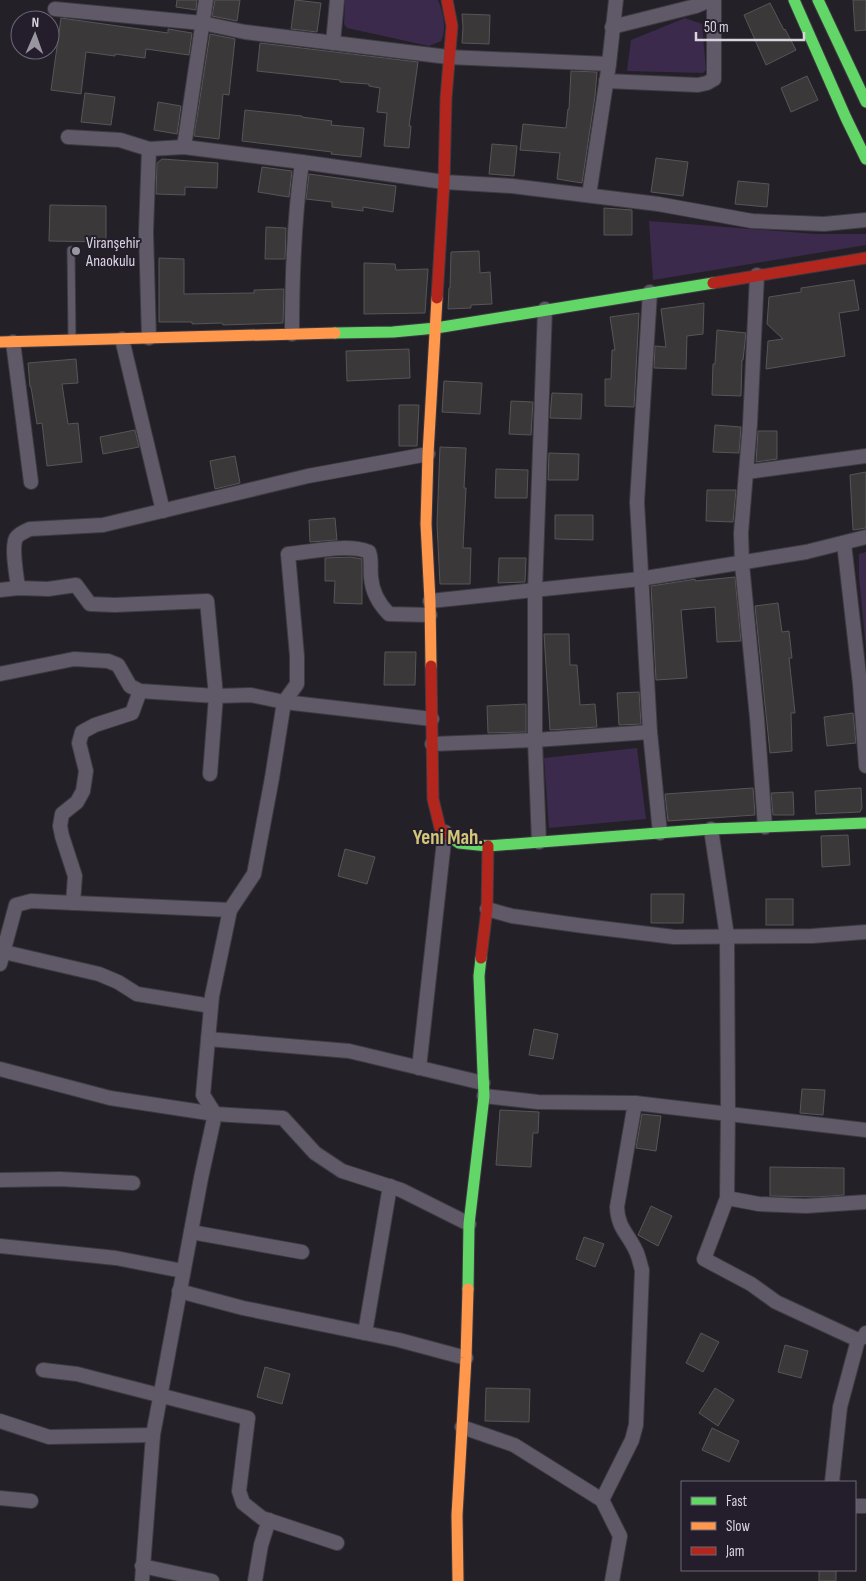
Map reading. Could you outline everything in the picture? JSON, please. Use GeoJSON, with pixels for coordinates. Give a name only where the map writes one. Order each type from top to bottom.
{"type":"FeatureCollection","features":[{"type":"Feature","properties":{"kind":"street"},"geometry":{"type":"LineString","coordinates":[[184,147],[206,0]]}},
{"type":"Feature","properties":{"kind":"street"},"geometry":{"type":"LineString","coordinates":[[333,42],[337,0]]}},
{"type":"Feature","properties":{"kind":"street"},"geometry":{"type":"LineString","coordinates":[[589,195],[609,64],[616,0]]}},
{"type":"Feature","properties":{"kind":"street"},"geometry":{"type":"LineString","coordinates":[[606,81],[698,85],[707,84],[714,79],[712,0],[696,6],[612,27]]}},
{"type":"Feature","properties":{"kind":"street"},"geometry":{"type":"LineString","coordinates":[[794,0],[866,159]]}},
{"type":"Feature","properties":{"kind":"street"},"geometry":{"type":"LineString","coordinates":[[818,0],[866,102]]}},
{"type":"Feature","properties":{"kind":"street"},"geometry":{"type":"LineString","coordinates":[[449,1],[452,26],[448,57],[444,182],[428,454],[426,524],[430,608],[433,799],[440,828],[459,843],[488,846],[711,829],[866,823]]}},
{"type":"Feature","properties":{"kind":"street"},"geometry":{"type":"LineString","coordinates":[[55,9],[83,6],[202,23],[245,32],[448,57],[609,64]]}},
{"type":"Feature","properties":{"kind":"street"},"geometry":{"type":"LineString","coordinates":[[68,137],[120,140],[148,149],[184,147],[444,182],[512,186],[589,195],[658,204],[752,220],[824,224],[866,220]]}},
{"type":"Feature","properties":{"kind":"street"},"geometry":{"type":"LineString","coordinates":[[148,149],[146,232],[149,338]]}},
{"type":"Feature","properties":{"kind":"street"},"geometry":{"type":"LineString","coordinates":[[292,334],[292,271],[298,189],[302,162]]}},
{"type":"Feature","properties":{"kind":"street"},"geometry":{"type":"LineString","coordinates":[[32,482],[6,342],[393,332],[436,328],[866,258]]}},
{"type":"Feature","properties":{"kind":"street"},"geometry":{"type":"LineString","coordinates":[[757,275],[747,472],[741,532],[742,564],[757,718],[765,828]]}},
{"type":"Feature","properties":{"kind":"street"},"geometry":{"type":"LineString","coordinates":[[650,292],[636,502],[650,732],[660,833]]}},
{"type":"Feature","properties":{"kind":"street"},"geometry":{"type":"LineString","coordinates":[[539,842],[535,740],[535,590],[545,309]]}},
{"type":"Feature","properties":{"kind":"street"},"geometry":{"type":"LineString","coordinates":[[122,339],[163,511]]}},
{"type":"Feature","properties":{"kind":"street"},"geometry":{"type":"LineString","coordinates":[[18,588],[14,550],[16,539],[20,534],[30,529],[103,525],[308,476],[428,454]]}},
{"type":"Feature","properties":{"kind":"street"},"geometry":{"type":"LineString","coordinates":[[747,472],[866,456]]}},
{"type":"Feature","properties":{"kind":"street"},"geometry":{"type":"LineString","coordinates":[[142,1581],[153,1435],[183,1271],[215,1114],[203,1095],[211,1006],[230,910],[254,874],[284,702],[297,684],[297,656],[288,554],[334,549],[363,549],[369,552],[373,590],[389,614],[535,590],[640,579],[742,564],[866,538]]}},
{"type":"Feature","properties":{"kind":"street"},"geometry":{"type":"LineString","coordinates":[[844,542],[865,727],[866,766]]}},
{"type":"Feature","properties":{"kind":"street"},"geometry":{"type":"LineString","coordinates":[[0,590],[18,588],[48,589],[76,585],[90,604],[115,605],[207,601],[216,696],[210,774]]}},
{"type":"Feature","properties":{"kind":"street"},"geometry":{"type":"LineString","coordinates":[[0,674],[74,659],[108,661],[118,665],[130,686],[140,691],[216,696],[251,695],[284,702],[432,719]]}},
{"type":"Feature","properties":{"kind":"street"},"geometry":{"type":"LineString","coordinates":[[72,903],[75,876],[60,826],[62,814],[77,802],[83,791],[86,771],[79,742],[82,732],[95,725],[132,713],[140,691]]}},
{"type":"Feature","properties":{"kind":"street"},"geometry":{"type":"LineString","coordinates":[[432,744],[535,740],[650,732]]}},
{"type":"Feature","properties":{"kind":"street"},"geometry":{"type":"LineString","coordinates":[[711,829],[727,936],[727,1198],[704,1259],[751,1284],[776,1302],[862,1337],[840,1407],[832,1481]]}},
{"type":"Feature","properties":{"kind":"street"},"geometry":{"type":"LineString","coordinates":[[418,1068],[445,832]]}},
{"type":"Feature","properties":{"kind":"street"},"geometry":{"type":"LineString","coordinates":[[458,1581],[457,1515],[466,1358],[469,1224],[484,1090],[479,976],[487,909],[488,846]]}},
{"type":"Feature","properties":{"kind":"street"},"geometry":{"type":"LineString","coordinates":[[211,1006],[136,994],[118,982],[99,974],[1,956],[16,905],[30,901],[230,910]]}},
{"type":"Feature","properties":{"kind":"street"},"geometry":{"type":"LineString","coordinates":[[487,909],[530,918],[665,936],[812,936],[866,932]]}},
{"type":"Feature","properties":{"kind":"street"},"geometry":{"type":"LineString","coordinates":[[208,1039],[349,1051],[418,1068],[484,1090],[538,1102],[635,1103],[866,1130]]}},
{"type":"Feature","properties":{"kind":"street"},"geometry":{"type":"LineString","coordinates":[[0,1069],[110,1098],[215,1114],[283,1118],[315,1153],[342,1170],[401,1190],[469,1224]]}},
{"type":"Feature","properties":{"kind":"street"},"geometry":{"type":"LineString","coordinates":[[602,1500],[632,1440],[636,1425],[642,1270],[637,1251],[617,1218],[617,1207],[635,1103]]}},
{"type":"Feature","properties":{"kind":"street"},"geometry":{"type":"LineString","coordinates":[[0,1180],[133,1183]]}},
{"type":"Feature","properties":{"kind":"street"},"geometry":{"type":"LineString","coordinates":[[364,1333],[390,1186]]}},
{"type":"Feature","properties":{"kind":"street"},"geometry":{"type":"LineString","coordinates":[[727,1198],[759,1204],[797,1205],[866,1202]]}},
{"type":"Feature","properties":{"kind":"street"},"geometry":{"type":"LineString","coordinates":[[191,1232],[302,1252]]}},
{"type":"Feature","properties":{"kind":"street"},"geometry":{"type":"LineString","coordinates":[[0,1246],[116,1258],[183,1271]]}},
{"type":"Feature","properties":{"kind":"street"},"geometry":{"type":"LineString","coordinates":[[180,1291],[243,1308],[399,1340],[466,1358]]}},
{"type":"Feature","properties":{"kind":"street"},"geometry":{"type":"LineString","coordinates":[[43,1370],[77,1374],[248,1418],[238,1491],[243,1503],[262,1518],[337,1543]]}},
{"type":"Feature","properties":{"kind":"street"},"geometry":{"type":"LineString","coordinates":[[0,1421],[48,1437],[153,1435]]}},
{"type":"Feature","properties":{"kind":"street"},"geometry":{"type":"LineString","coordinates":[[462,1427],[514,1445],[602,1500],[620,1536],[612,1581]]}},
{"type":"Feature","properties":{"kind":"street"},"geometry":{"type":"LineString","coordinates":[[0,1498],[30,1501]]}},
{"type":"Feature","properties":{"kind":"street"},"geometry":{"type":"LineString","coordinates":[[255,1581],[261,1545],[268,1520]]}},
{"type":"Feature","properties":{"kind":"street"},"geometry":{"type":"LineString","coordinates":[[142,1566],[212,1581]]}},
{"type":"Feature","properties":{"kind":"lane"},"geometry":{"type":"LineString","coordinates":[[71,250],[72,340]]}},
{"type":"Feature","properties":{"kind":"shaded area"},"geometry":{"type":"Polygon","coordinates":[[[345,0],[438,0],[444,21],[443,37],[441,41],[429,46],[347,28],[344,24],[345,0]]]}},
{"type":"Feature","properties":{"kind":"shaded area"},"geometry":{"type":"Polygon","coordinates":[[[685,18],[702,24],[706,70],[703,73],[627,71],[631,40],[685,18]]]}},
{"type":"Feature","properties":{"kind":"shaded area"},"geometry":{"type":"Polygon","coordinates":[[[649,221],[816,234],[866,234],[866,245],[653,280],[649,221]]]}},
{"type":"Feature","properties":{"kind":"shaded area"},"geometry":{"type":"Polygon","coordinates":[[[866,552],[866,649],[859,577],[859,554],[866,552]]]}},
{"type":"Feature","properties":{"kind":"shaded area"},"geometry":{"type":"Polygon","coordinates":[[[637,748],[646,819],[549,828],[544,758],[637,748]]]}},
{"type":"Feature","properties":{"kind":"building"},"geometry":{"type":"Polygon","coordinates":[[[177,0],[197,0],[196,10],[176,7],[177,0]]]}},
{"type":"Feature","properties":{"kind":"building"},"geometry":{"type":"Polygon","coordinates":[[[215,0],[240,0],[237,21],[212,16],[215,0]]]}},
{"type":"Feature","properties":{"kind":"building"},"geometry":{"type":"Polygon","coordinates":[[[295,0],[321,3],[317,32],[291,29],[295,0]]]}},
{"type":"Feature","properties":{"kind":"building"},"geometry":{"type":"Polygon","coordinates":[[[853,0],[866,0],[866,30],[855,31],[853,0]]]}},
{"type":"Feature","properties":{"kind":"building"},"geometry":{"type":"Polygon","coordinates":[[[770,3],[796,50],[766,65],[744,15],[770,3]]]}},
{"type":"Feature","properties":{"kind":"building"},"geometry":{"type":"Polygon","coordinates":[[[462,14],[490,15],[489,44],[462,43],[462,14]]]}},
{"type":"Feature","properties":{"kind":"building"},"geometry":{"type":"Polygon","coordinates":[[[61,18],[168,33],[168,29],[192,33],[189,55],[146,49],[145,58],[86,52],[81,94],[51,90],[55,60],[60,60],[61,18]]]}},
{"type":"Feature","properties":{"kind":"building"},"geometry":{"type":"Polygon","coordinates":[[[210,34],[235,39],[229,95],[223,94],[219,139],[194,136],[210,34]]]}},
{"type":"Feature","properties":{"kind":"building"},"geometry":{"type":"Polygon","coordinates":[[[260,43],[418,62],[409,126],[411,126],[409,148],[384,146],[387,113],[377,112],[380,88],[369,86],[369,84],[257,71],[260,43]]]}},
{"type":"Feature","properties":{"kind":"building"},"geometry":{"type":"Polygon","coordinates":[[[571,71],[597,72],[582,183],[557,179],[560,153],[520,150],[523,124],[566,128],[571,71]]]}},
{"type":"Feature","properties":{"kind":"building"},"geometry":{"type":"Polygon","coordinates":[[[807,76],[818,100],[791,112],[781,88],[807,76]]]}},
{"type":"Feature","properties":{"kind":"building"},"geometry":{"type":"Polygon","coordinates":[[[85,93],[115,97],[111,125],[81,122],[85,93]]]}},
{"type":"Feature","properties":{"kind":"building"},"geometry":{"type":"Polygon","coordinates":[[[158,102],[181,106],[177,134],[154,130],[158,102]]]}},
{"type":"Feature","properties":{"kind":"building"},"geometry":{"type":"Polygon","coordinates":[[[245,110],[302,116],[332,121],[331,125],[364,128],[361,157],[242,141],[245,110]]]}},
{"type":"Feature","properties":{"kind":"building"},"geometry":{"type":"Polygon","coordinates":[[[492,144],[517,146],[514,176],[489,174],[492,144]]]}},
{"type":"Feature","properties":{"kind":"building"},"geometry":{"type":"Polygon","coordinates":[[[656,158],[688,162],[683,196],[651,192],[656,158]]]}},
{"type":"Feature","properties":{"kind":"building"},"geometry":{"type":"Polygon","coordinates":[[[162,159],[218,163],[217,188],[185,187],[185,195],[156,194],[157,163],[162,159]]]}},
{"type":"Feature","properties":{"kind":"building"},"geometry":{"type":"Polygon","coordinates":[[[262,167],[292,171],[289,197],[258,192],[262,167]]]}},
{"type":"Feature","properties":{"kind":"building"},"geometry":{"type":"Polygon","coordinates":[[[309,174],[396,186],[393,212],[363,207],[363,211],[332,207],[332,202],[306,199],[309,174]]]}},
{"type":"Feature","properties":{"kind":"building"},"geometry":{"type":"Polygon","coordinates":[[[738,181],[769,184],[767,207],[735,204],[738,181]]]}},
{"type":"Feature","properties":{"kind":"building"},"geometry":{"type":"Polygon","coordinates":[[[50,205],[106,206],[106,242],[49,241],[50,205]]]}},
{"type":"Feature","properties":{"kind":"building"},"geometry":{"type":"Polygon","coordinates":[[[604,208],[632,210],[632,235],[604,235],[604,208]]]}},
{"type":"Feature","properties":{"kind":"building"},"geometry":{"type":"Polygon","coordinates":[[[266,227],[286,228],[285,259],[265,259],[266,227]]]}},
{"type":"Feature","properties":{"kind":"building"},"geometry":{"type":"Polygon","coordinates":[[[479,251],[480,273],[490,272],[492,304],[471,305],[471,308],[448,309],[451,252],[479,251]]]}},
{"type":"Feature","properties":{"kind":"building"},"geometry":{"type":"Polygon","coordinates":[[[159,258],[184,259],[184,294],[254,293],[254,290],[284,289],[283,323],[223,325],[222,323],[159,322],[159,258]]]}},
{"type":"Feature","properties":{"kind":"building"},"geometry":{"type":"Polygon","coordinates":[[[364,263],[395,264],[396,270],[428,269],[425,313],[364,314],[364,263]]]}},
{"type":"Feature","properties":{"kind":"building"},"geometry":{"type":"Polygon","coordinates":[[[854,280],[859,310],[839,313],[845,356],[766,369],[768,341],[783,339],[767,324],[769,297],[801,292],[801,288],[854,280]]]}},
{"type":"Feature","properties":{"kind":"building"},"geometry":{"type":"Polygon","coordinates":[[[704,303],[703,334],[687,336],[686,369],[654,368],[655,346],[666,347],[661,309],[704,303]]]}},
{"type":"Feature","properties":{"kind":"building"},"geometry":{"type":"Polygon","coordinates":[[[639,313],[634,407],[605,406],[605,379],[611,379],[612,350],[615,350],[610,317],[639,313]]]}},
{"type":"Feature","properties":{"kind":"building"},"geometry":{"type":"Polygon","coordinates":[[[717,330],[746,333],[742,360],[741,396],[712,395],[717,330]]]}},
{"type":"Feature","properties":{"kind":"building"},"geometry":{"type":"Polygon","coordinates":[[[409,349],[410,378],[347,381],[346,351],[409,349]]]}},
{"type":"Feature","properties":{"kind":"building"},"geometry":{"type":"Polygon","coordinates":[[[76,359],[78,383],[62,384],[68,424],[78,423],[82,462],[47,466],[42,423],[37,424],[30,387],[28,363],[76,359]]]}},
{"type":"Feature","properties":{"kind":"building"},"geometry":{"type":"Polygon","coordinates":[[[444,381],[482,383],[480,414],[442,412],[444,381]]]}},
{"type":"Feature","properties":{"kind":"building"},"geometry":{"type":"Polygon","coordinates":[[[552,393],[582,394],[581,419],[550,418],[552,393]]]}},
{"type":"Feature","properties":{"kind":"building"},"geometry":{"type":"Polygon","coordinates":[[[511,401],[533,402],[531,435],[509,434],[511,401]]]}},
{"type":"Feature","properties":{"kind":"building"},"geometry":{"type":"Polygon","coordinates":[[[399,405],[419,405],[417,446],[399,446],[399,405]]]}},
{"type":"Feature","properties":{"kind":"building"},"geometry":{"type":"Polygon","coordinates":[[[715,425],[741,427],[739,453],[713,452],[715,425]]]}},
{"type":"Feature","properties":{"kind":"building"},"geometry":{"type":"Polygon","coordinates":[[[135,430],[139,447],[103,454],[100,437],[135,430]]]}},
{"type":"Feature","properties":{"kind":"building"},"geometry":{"type":"Polygon","coordinates":[[[758,431],[777,431],[777,459],[756,462],[758,431]]]}},
{"type":"Feature","properties":{"kind":"building"},"geometry":{"type":"Polygon","coordinates":[[[440,447],[466,448],[463,548],[471,548],[470,584],[440,584],[437,524],[440,447]]]}},
{"type":"Feature","properties":{"kind":"building"},"geometry":{"type":"Polygon","coordinates":[[[549,453],[579,454],[578,480],[548,480],[549,453]]]}},
{"type":"Feature","properties":{"kind":"building"},"geometry":{"type":"Polygon","coordinates":[[[235,456],[240,483],[215,489],[210,461],[235,456]]]}},
{"type":"Feature","properties":{"kind":"building"},"geometry":{"type":"Polygon","coordinates":[[[496,469],[528,470],[527,498],[495,498],[496,469]]]}},
{"type":"Feature","properties":{"kind":"building"},"geometry":{"type":"Polygon","coordinates":[[[866,472],[866,528],[853,530],[850,475],[866,472]]]}},
{"type":"Feature","properties":{"kind":"building"},"geometry":{"type":"Polygon","coordinates":[[[707,490],[736,490],[733,522],[706,521],[707,490]]]}},
{"type":"Feature","properties":{"kind":"building"},"geometry":{"type":"Polygon","coordinates":[[[555,515],[593,515],[593,540],[555,539],[555,515]]]}},
{"type":"Feature","properties":{"kind":"building"},"geometry":{"type":"Polygon","coordinates":[[[335,518],[337,540],[310,542],[309,520],[335,518]]]}},
{"type":"Feature","properties":{"kind":"building"},"geometry":{"type":"Polygon","coordinates":[[[350,557],[362,559],[362,604],[334,603],[335,581],[325,581],[325,558],[350,557]]]}},
{"type":"Feature","properties":{"kind":"building"},"geometry":{"type":"Polygon","coordinates":[[[499,558],[526,558],[525,582],[498,583],[499,558]]]}},
{"type":"Feature","properties":{"kind":"building"},"geometry":{"type":"Polygon","coordinates":[[[735,577],[741,641],[717,642],[715,607],[681,610],[687,678],[656,680],[651,586],[695,579],[695,581],[735,577]]]}},
{"type":"Feature","properties":{"kind":"building"},"geometry":{"type":"Polygon","coordinates":[[[778,603],[782,632],[789,631],[792,658],[789,658],[795,713],[791,713],[792,751],[770,753],[755,606],[778,603]]]}},
{"type":"Feature","properties":{"kind":"building"},"geometry":{"type":"Polygon","coordinates":[[[544,634],[569,634],[570,665],[577,665],[580,705],[595,704],[597,727],[550,730],[544,634]]]}},
{"type":"Feature","properties":{"kind":"building"},"geometry":{"type":"Polygon","coordinates":[[[385,652],[416,652],[415,685],[384,685],[385,652]]]}},
{"type":"Feature","properties":{"kind":"building"},"geometry":{"type":"Polygon","coordinates":[[[639,692],[641,724],[619,725],[617,693],[639,692]]]}},
{"type":"Feature","properties":{"kind":"building"},"geometry":{"type":"Polygon","coordinates":[[[526,704],[526,732],[488,733],[487,706],[526,704]]]}},
{"type":"Feature","properties":{"kind":"building"},"geometry":{"type":"Polygon","coordinates":[[[853,713],[856,743],[827,746],[824,717],[853,713]]]}},
{"type":"Feature","properties":{"kind":"building"},"geometry":{"type":"Polygon","coordinates":[[[753,788],[755,815],[668,821],[665,794],[753,788]]]}},
{"type":"Feature","properties":{"kind":"building"},"geometry":{"type":"Polygon","coordinates":[[[861,788],[862,808],[860,812],[816,814],[815,791],[861,788]]]}},
{"type":"Feature","properties":{"kind":"building"},"geometry":{"type":"Polygon","coordinates":[[[793,792],[794,815],[773,815],[771,793],[793,792]]]}},
{"type":"Feature","properties":{"kind":"building"},"geometry":{"type":"Polygon","coordinates":[[[848,835],[850,865],[822,867],[821,836],[848,835]]]}},
{"type":"Feature","properties":{"kind":"building"},"geometry":{"type":"Polygon","coordinates":[[[345,849],[375,857],[367,884],[338,876],[345,849]]]}},
{"type":"Feature","properties":{"kind":"building"},"geometry":{"type":"Polygon","coordinates":[[[651,894],[684,894],[683,923],[651,923],[651,894]]]}},
{"type":"Feature","properties":{"kind":"building"},"geometry":{"type":"Polygon","coordinates":[[[766,899],[793,899],[793,925],[766,925],[766,899]]]}},
{"type":"Feature","properties":{"kind":"building"},"geometry":{"type":"Polygon","coordinates":[[[534,1029],[558,1034],[553,1059],[529,1055],[534,1029]]]}},
{"type":"Feature","properties":{"kind":"building"},"geometry":{"type":"Polygon","coordinates":[[[802,1089],[825,1090],[823,1115],[800,1113],[802,1089]]]}},
{"type":"Feature","properties":{"kind":"building"},"geometry":{"type":"Polygon","coordinates":[[[500,1110],[539,1112],[538,1133],[533,1133],[531,1167],[496,1165],[500,1110]]]}},
{"type":"Feature","properties":{"kind":"building"},"geometry":{"type":"Polygon","coordinates":[[[642,1114],[661,1116],[656,1151],[636,1148],[642,1114]]]}},
{"type":"Feature","properties":{"kind":"building"},"geometry":{"type":"Polygon","coordinates":[[[770,1167],[844,1168],[844,1195],[817,1197],[770,1196],[770,1167]]]}},
{"type":"Feature","properties":{"kind":"building"},"geometry":{"type":"Polygon","coordinates":[[[651,1206],[672,1216],[658,1246],[638,1235],[651,1206]]]}},
{"type":"Feature","properties":{"kind":"building"},"geometry":{"type":"Polygon","coordinates":[[[584,1237],[604,1244],[595,1267],[576,1259],[584,1237]]]}},
{"type":"Feature","properties":{"kind":"building"},"geometry":{"type":"Polygon","coordinates":[[[701,1333],[719,1342],[703,1372],[686,1363],[701,1333]]]}},
{"type":"Feature","properties":{"kind":"building"},"geometry":{"type":"Polygon","coordinates":[[[785,1345],[808,1351],[801,1378],[778,1372],[785,1345]]]}},
{"type":"Feature","properties":{"kind":"building"},"geometry":{"type":"Polygon","coordinates":[[[265,1367],[290,1374],[282,1404],[257,1397],[265,1367]]]}},
{"type":"Feature","properties":{"kind":"building"},"geometry":{"type":"Polygon","coordinates":[[[486,1388],[530,1389],[529,1422],[485,1421],[486,1388]]]}},
{"type":"Feature","properties":{"kind":"building"},"geometry":{"type":"Polygon","coordinates":[[[715,1388],[734,1400],[718,1426],[699,1413],[715,1388]]]}},
{"type":"Feature","properties":{"kind":"building"},"geometry":{"type":"Polygon","coordinates":[[[712,1428],[739,1441],[729,1462],[702,1450],[712,1428]]]}},
{"type":"Feature","properties":{"kind":"building"},"geometry":{"type":"Polygon","coordinates":[[[819,1571],[836,1571],[836,1581],[819,1581],[819,1571]]]}},
{"type":"Feature","properties":{"kind":"traffic: fast"},"geometry":{"type":"LineString","coordinates":[[794,0],[866,159]]}},
{"type":"Feature","properties":{"kind":"traffic: fast"},"geometry":{"type":"LineString","coordinates":[[818,0],[866,102]]}},
{"type":"Feature","properties":{"kind":"traffic: fast"},"geometry":{"type":"LineString","coordinates":[[335,333],[393,332],[436,328],[713,283]]}},
{"type":"Feature","properties":{"kind":"traffic: fast"},"geometry":{"type":"LineString","coordinates":[[448,835],[459,843],[488,846],[711,829],[866,823]]}},
{"type":"Feature","properties":{"kind":"traffic: fast"},"geometry":{"type":"LineString","coordinates":[[468,1289],[469,1224],[484,1096],[479,976],[481,958]]}},
{"type":"Feature","properties":{"kind":"traffic: slow"},"geometry":{"type":"LineString","coordinates":[[431,666],[426,524],[437,298]]}},
{"type":"Feature","properties":{"kind":"traffic: slow"},"geometry":{"type":"LineString","coordinates":[[0,342],[335,333]]}},
{"type":"Feature","properties":{"kind":"traffic: slow"},"geometry":{"type":"LineString","coordinates":[[458,1581],[457,1515],[468,1289]]}},
{"type":"Feature","properties":{"kind":"traffic: jam"},"geometry":{"type":"LineString","coordinates":[[437,298],[444,182],[446,98],[452,26],[447,0]]}},
{"type":"Feature","properties":{"kind":"traffic: jam"},"geometry":{"type":"LineString","coordinates":[[713,283],[866,258]]}},
{"type":"Feature","properties":{"kind":"traffic: jam"},"geometry":{"type":"LineString","coordinates":[[431,666],[433,799],[440,828],[448,835]]}},
{"type":"Feature","properties":{"kind":"traffic: jam"},"geometry":{"type":"LineString","coordinates":[[481,958],[487,909],[488,846]]}},
{"type":"Feature","properties":{"kind":"place","name":"Viranşehir Anaokulu"},"geometry":{"type":"Point","coordinates":[76,251]}},
{"type":"Feature","properties":{"kind":"district","name":"Yeni Mah."},"geometry":{"type":"Point","coordinates":[448,837]}}]}
